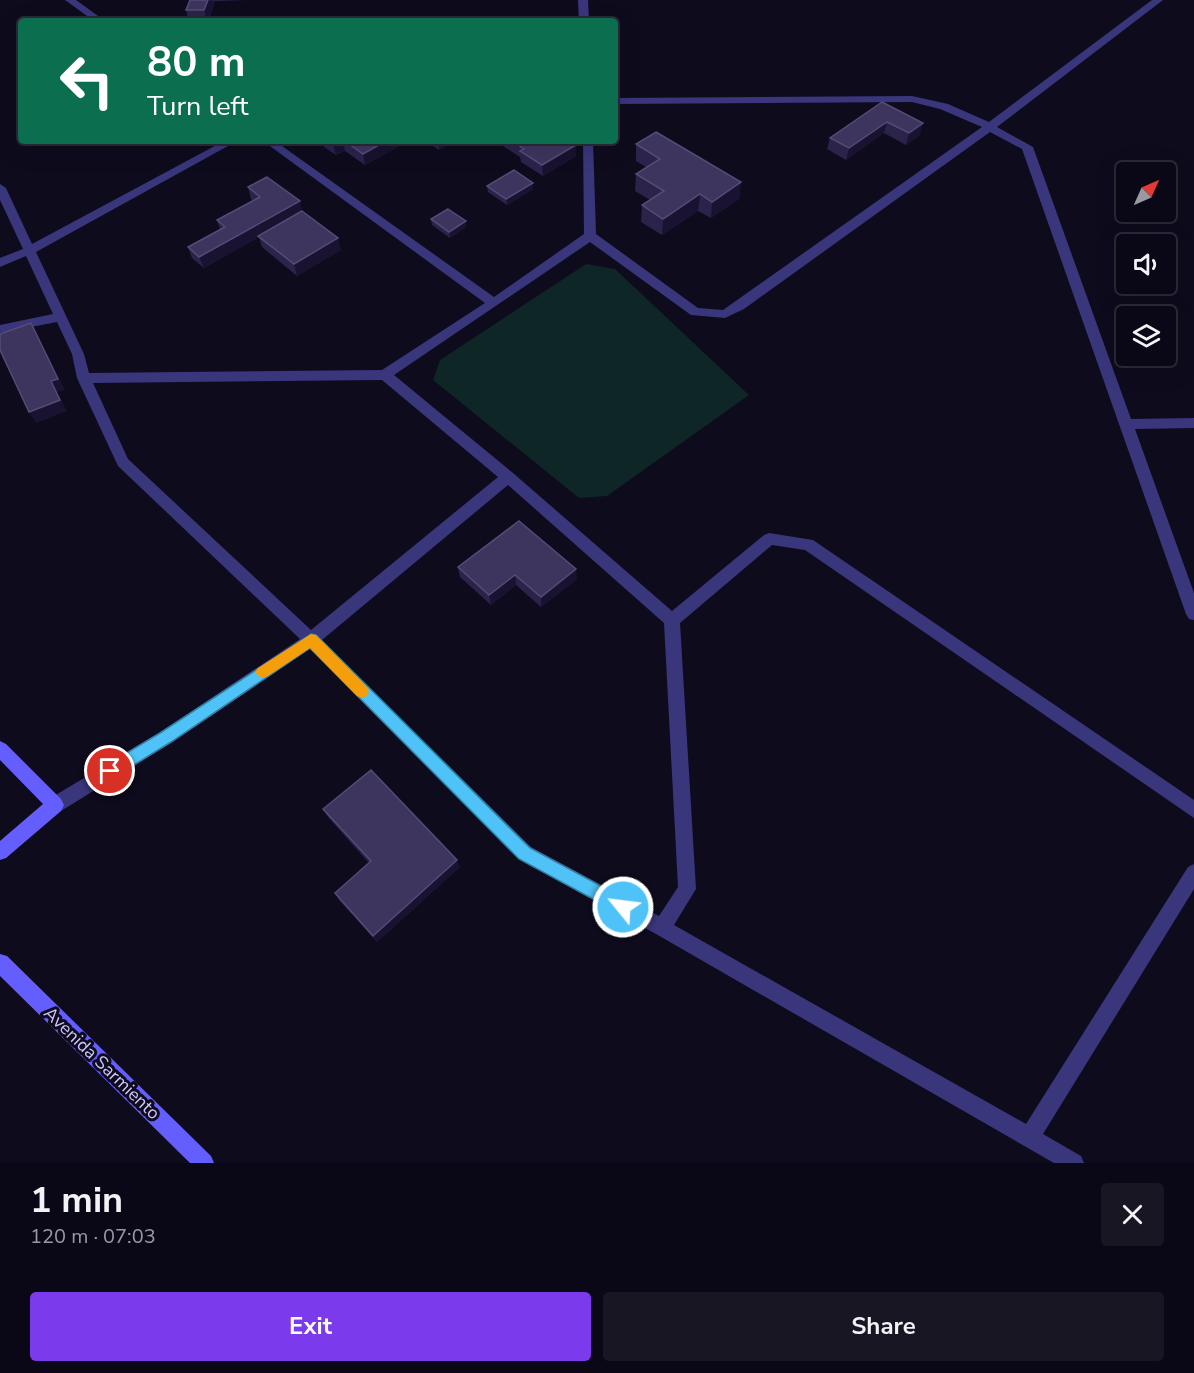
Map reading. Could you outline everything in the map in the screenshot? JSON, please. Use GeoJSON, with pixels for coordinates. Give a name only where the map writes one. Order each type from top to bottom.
{"type":"FeatureCollection","features":[{"type":"Feature","properties":{"kind":"street"},"geometry":{"type":"LineString","coordinates":[[70,0],[96,18]]}},
{"type":"Feature","properties":{"kind":"street"},"geometry":{"type":"LineString","coordinates":[[584,0],[584,18]]}},
{"type":"Feature","properties":{"kind":"street"},"geometry":{"type":"LineString","coordinates":[[590,236],[695,312],[725,314],[740,306],[988,128],[1158,0]]}},
{"type":"Feature","properties":{"kind":"street"},"geometry":{"type":"LineString","coordinates":[[618,101],[912,99],[939,104],[966,114],[988,128],[1027,147],[1194,614]]}},
{"type":"Feature","properties":{"kind":"street"},"geometry":{"type":"LineString","coordinates":[[0,263],[28,251],[226,144]]}},
{"type":"Feature","properties":{"kind":"street"},"geometry":{"type":"LineString","coordinates":[[272,144],[494,303]]}},
{"type":"Feature","properties":{"kind":"street"},"geometry":{"type":"LineString","coordinates":[[588,144],[590,236]]}},
{"type":"Feature","properties":{"kind":"street"},"geometry":{"type":"LineString","coordinates":[[0,188],[78,354],[84,378],[123,462],[311,640],[525,853],[662,928],[1074,1163]]}},
{"type":"Feature","properties":{"kind":"street"},"geometry":{"type":"LineString","coordinates":[[84,378],[385,375],[590,236]]}},
{"type":"Feature","properties":{"kind":"street"},"geometry":{"type":"LineString","coordinates":[[0,329],[61,317]]}},
{"type":"Feature","properties":{"kind":"street"},"geometry":{"type":"LineString","coordinates":[[385,375],[508,477],[672,620],[687,889],[662,928]]}},
{"type":"Feature","properties":{"kind":"street"},"geometry":{"type":"LineString","coordinates":[[1126,424],[1194,423]]}},
{"type":"Feature","properties":{"kind":"street"},"geometry":{"type":"LineString","coordinates":[[0,852],[56,805],[165,738],[311,640],[508,477]]}},
{"type":"Feature","properties":{"kind":"street"},"geometry":{"type":"LineString","coordinates":[[672,620],[769,539],[808,544],[1194,810]]}},
{"type":"Feature","properties":{"kind":"street"},"geometry":{"type":"LineString","coordinates":[[0,749],[56,805]]}},
{"type":"Feature","properties":{"kind":"street"},"geometry":{"type":"LineString","coordinates":[[1029,1138],[1194,873]]}},
{"type":"Feature","properties":{"kind":"street","name":"Avenida Sarmiento"},"geometry":{"type":"LineString","coordinates":[[0,963],[204,1163]]}},
{"type":"Feature","properties":{"kind":"green space"},"geometry":{"type":"Polygon","coordinates":[[[586,264],[615,269],[749,395],[607,496],[579,498],[433,380],[440,360],[586,264]]]}},
{"type":"Feature","properties":{"kind":"building"},"geometry":{"type":"Polygon","coordinates":[[[190,0],[208,0],[204,10],[186,10],[190,0]]]}},
{"type":"Feature","properties":{"kind":"building"},"geometry":{"type":"Polygon","coordinates":[[[882,102],[923,123],[909,133],[887,122],[849,148],[830,138],[882,102]]]}},
{"type":"Feature","properties":{"kind":"building"},"geometry":{"type":"Polygon","coordinates":[[[656,132],[741,182],[712,202],[700,194],[663,219],[642,205],[664,191],[636,174],[660,159],[636,144],[656,132]]]}},
{"type":"Feature","properties":{"kind":"building"},"geometry":{"type":"Polygon","coordinates":[[[349,144],[381,144],[363,154],[349,144]]]}},
{"type":"Feature","properties":{"kind":"building"},"geometry":{"type":"Polygon","coordinates":[[[516,144],[576,145],[542,165],[520,151],[524,149],[516,144]]]}},
{"type":"Feature","properties":{"kind":"building"},"geometry":{"type":"Polygon","coordinates":[[[514,170],[533,183],[506,199],[487,186],[514,170]]]}},
{"type":"Feature","properties":{"kind":"building"},"geometry":{"type":"Polygon","coordinates":[[[267,177],[300,201],[199,257],[188,247],[225,227],[217,220],[260,197],[248,187],[267,177]]]}},
{"type":"Feature","properties":{"kind":"building"},"geometry":{"type":"Polygon","coordinates":[[[448,209],[466,221],[449,232],[431,219],[448,209]]]}},
{"type":"Feature","properties":{"kind":"building"},"geometry":{"type":"Polygon","coordinates":[[[302,211],[338,238],[294,264],[258,236],[302,211]]]}},
{"type":"Feature","properties":{"kind":"building"},"geometry":{"type":"Polygon","coordinates":[[[31,323],[58,379],[51,381],[60,400],[29,412],[0,350],[0,334],[31,323]]]}},
{"type":"Feature","properties":{"kind":"building"},"geometry":{"type":"Polygon","coordinates":[[[519,521],[576,569],[541,597],[515,575],[489,595],[458,567],[519,521]]]}},
{"type":"Feature","properties":{"kind":"building"},"geometry":{"type":"Polygon","coordinates":[[[371,770],[457,860],[373,936],[335,893],[371,861],[323,809],[371,770]]]}},
{"type":"Feature","properties":{"kind":"slow traffic"},"geometry":{"type":"LineString","coordinates":[[263,672],[311,640],[362,691]]}},
{"type":"Feature","properties":{"kind":"route"},"geometry":{"type":"LineString","coordinates":[[110,771],[165,738],[311,640],[525,853],[623,907]]}}]}
